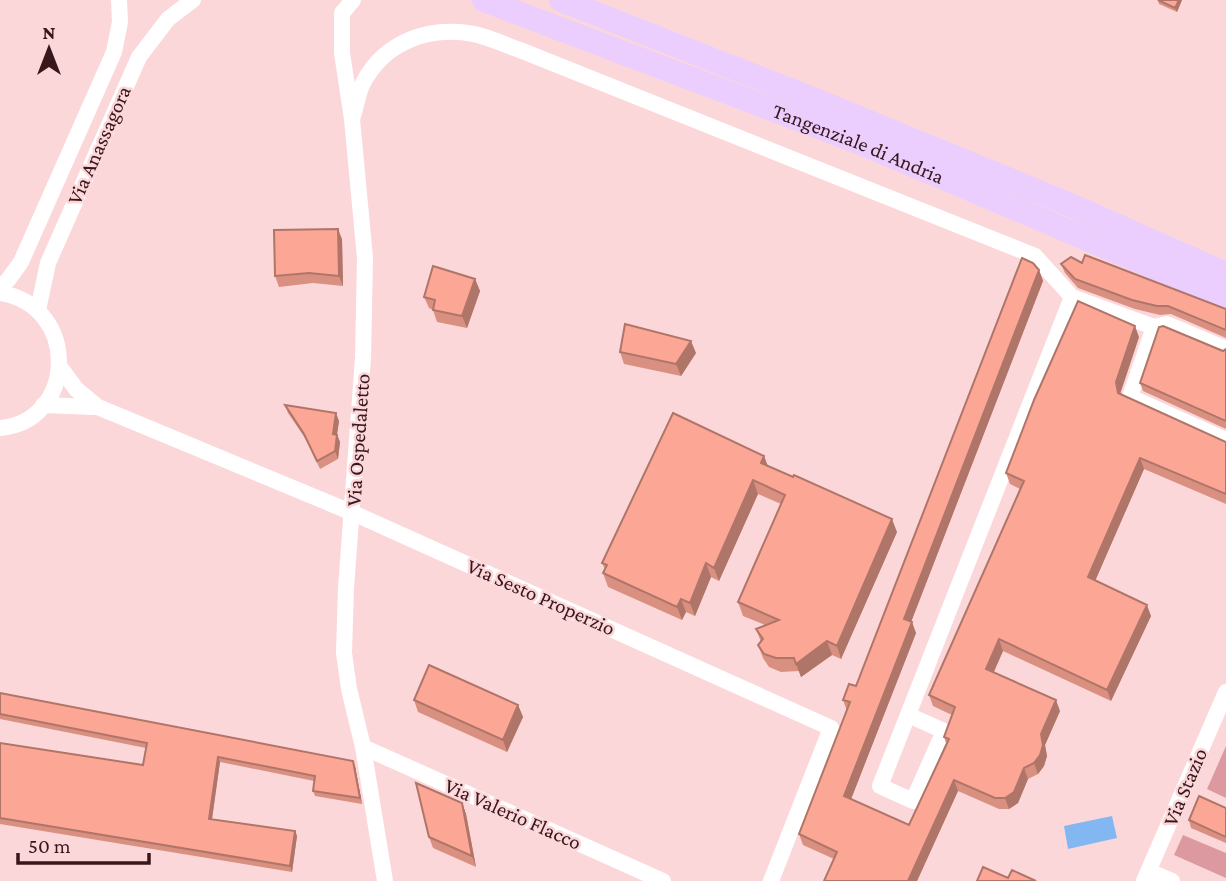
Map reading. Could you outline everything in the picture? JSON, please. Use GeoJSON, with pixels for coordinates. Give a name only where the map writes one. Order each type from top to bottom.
{"type":"FeatureCollection","features":[{"type":"Feature","properties":{"kind":"main road","name":"Tangenziale di Andria"},"geometry":{"type":"LineString","coordinates":[[484,0],[861,143],[1226,298]]}},
{"type":"Feature","properties":{"kind":"main road","name":"Tangenziale di Andria"},"geometry":{"type":"LineString","coordinates":[[561,0],[1066,203],[1226,274]]}},
{"type":"Feature","properties":{"kind":"street","name":"Via Anassagora"},"geometry":{"type":"LineString","coordinates":[[0,287],[9,280],[21,262],[114,52],[120,22],[119,0]]}},
{"type":"Feature","properties":{"kind":"street","name":"Via Anassagora"},"geometry":{"type":"LineString","coordinates":[[37,310],[48,263],[63,225],[138,57],[167,19],[193,0]]}},
{"type":"Feature","properties":{"kind":"street","name":"Via Ospedaletto"},"geometry":{"type":"LineString","coordinates":[[353,0],[342,13],[342,53],[352,119],[365,258],[363,358],[344,653],[385,881]]}},
{"type":"Feature","properties":{"kind":"street"},"geometry":{"type":"LineString","coordinates":[[352,119],[362,84],[377,62],[400,42],[434,32],[474,34],[1035,256],[1072,297],[1154,327],[1167,324],[1226,349]]}},
{"type":"Feature","properties":{"kind":"street"},"geometry":{"type":"LineString","coordinates":[[0,293],[24,300],[51,326],[58,345],[60,367],[55,387],[44,405],[27,419],[2,428]]}},
{"type":"Feature","properties":{"kind":"street"},"geometry":{"type":"LineString","coordinates":[[908,715],[944,731],[913,801],[880,786],[1072,297]]}},
{"type":"Feature","properties":{"kind":"street"},"geometry":{"type":"LineString","coordinates":[[1154,327],[1130,397],[1226,440]]}},
{"type":"Feature","properties":{"kind":"street","name":"Via Sesto Properzio"},"geometry":{"type":"LineString","coordinates":[[60,367],[76,389],[97,407],[353,513],[831,727],[771,881]]}},
{"type":"Feature","properties":{"kind":"street","name":"Via Sesto Properzio"},"geometry":{"type":"LineString","coordinates":[[44,405],[97,407]]}},
{"type":"Feature","properties":{"kind":"street","name":"Via Stazio"},"geometry":{"type":"LineString","coordinates":[[1147,876],[1226,692]]}},
{"type":"Feature","properties":{"kind":"street","name":"Via Valerio Flacco"},"geometry":{"type":"LineString","coordinates":[[363,747],[663,881]]}},
{"type":"Feature","properties":{"kind":"street"},"geometry":{"type":"LineString","coordinates":[[1147,876],[1172,881]]}},
{"type":"Feature","properties":{"kind":"shaded area"},"geometry":{"type":"Polygon","coordinates":[[[1226,746],[1226,798],[1207,789],[1226,746]]]}},
{"type":"Feature","properties":{"kind":"shaded area"},"geometry":{"type":"Polygon","coordinates":[[[1183,835],[1226,853],[1226,878],[1174,855],[1183,835]]]}},
{"type":"Feature","properties":{"kind":"water"},"geometry":{"type":"Polygon","coordinates":[[[1112,816],[1117,838],[1068,849],[1064,826],[1112,816]]]}},
{"type":"Feature","properties":{"kind":"building"},"geometry":{"type":"Polygon","coordinates":[[[1158,0],[1179,0],[1175,8],[1158,0]]]}},
{"type":"Feature","properties":{"kind":"building"},"geometry":{"type":"Polygon","coordinates":[[[338,229],[339,276],[309,273],[275,276],[274,230],[338,229]]]}},
{"type":"Feature","properties":{"kind":"building"},"geometry":{"type":"Polygon","coordinates":[[[1085,255],[1226,309],[1226,330],[1168,306],[1132,300],[1075,279],[1061,264],[1071,257],[1082,263],[1085,255]]]}},
{"type":"Feature","properties":{"kind":"building"},"geometry":{"type":"Polygon","coordinates":[[[1022,258],[1033,263],[1039,270],[904,619],[912,622],[844,796],[909,825],[949,739],[944,737],[955,707],[929,695],[1024,481],[1006,473],[1034,400],[1078,301],[1135,326],[1116,382],[1118,393],[1226,442],[1226,494],[1140,458],[1088,577],[1147,605],[1107,690],[999,639],[986,669],[1056,700],[1041,734],[1043,745],[1040,755],[1034,763],[1024,768],[1014,792],[1005,798],[995,798],[954,780],[908,881],[824,881],[837,852],[799,834],[850,702],[843,700],[849,684],[856,686],[1022,258]]]}},
{"type":"Feature","properties":{"kind":"building"},"geometry":{"type":"Polygon","coordinates":[[[433,266],[475,279],[462,316],[433,310],[435,300],[424,297],[433,266]]]}},
{"type":"Feature","properties":{"kind":"building"},"geometry":{"type":"Polygon","coordinates":[[[625,324],[691,341],[676,364],[620,352],[625,324]]]}},
{"type":"Feature","properties":{"kind":"building"},"geometry":{"type":"Polygon","coordinates":[[[1163,326],[1223,351],[1226,349],[1226,421],[1140,383],[1159,327],[1163,326]]]}},
{"type":"Feature","properties":{"kind":"building"},"geometry":{"type":"Polygon","coordinates":[[[285,405],[336,413],[333,434],[337,435],[335,451],[317,461],[304,434],[285,405]]]}},
{"type":"Feature","properties":{"kind":"building"},"geometry":{"type":"Polygon","coordinates":[[[673,413],[764,456],[761,463],[892,519],[837,646],[827,641],[796,664],[794,658],[776,658],[764,654],[758,645],[763,639],[756,629],[779,620],[738,602],[785,495],[753,480],[714,568],[706,563],[690,603],[681,599],[677,607],[603,573],[607,565],[602,563],[673,413]]]}},
{"type":"Feature","properties":{"kind":"building"},"geometry":{"type":"Polygon","coordinates":[[[429,665],[518,705],[503,740],[414,700],[429,665]]]}},
{"type":"Feature","properties":{"kind":"building"},"geometry":{"type":"Polygon","coordinates":[[[0,693],[353,761],[360,798],[313,791],[315,776],[218,757],[209,819],[295,831],[290,866],[0,818],[0,743],[143,765],[147,743],[0,714],[0,693]]]}},
{"type":"Feature","properties":{"kind":"building"},"geometry":{"type":"Polygon","coordinates":[[[416,783],[462,803],[472,856],[429,837],[416,783]]]}},
{"type":"Feature","properties":{"kind":"building"},"geometry":{"type":"Polygon","coordinates":[[[1199,796],[1226,808],[1226,837],[1189,820],[1199,796]]]}},
{"type":"Feature","properties":{"kind":"building"},"geometry":{"type":"Polygon","coordinates":[[[983,867],[1008,878],[1012,870],[1036,881],[977,881],[983,867]]]}}]}
